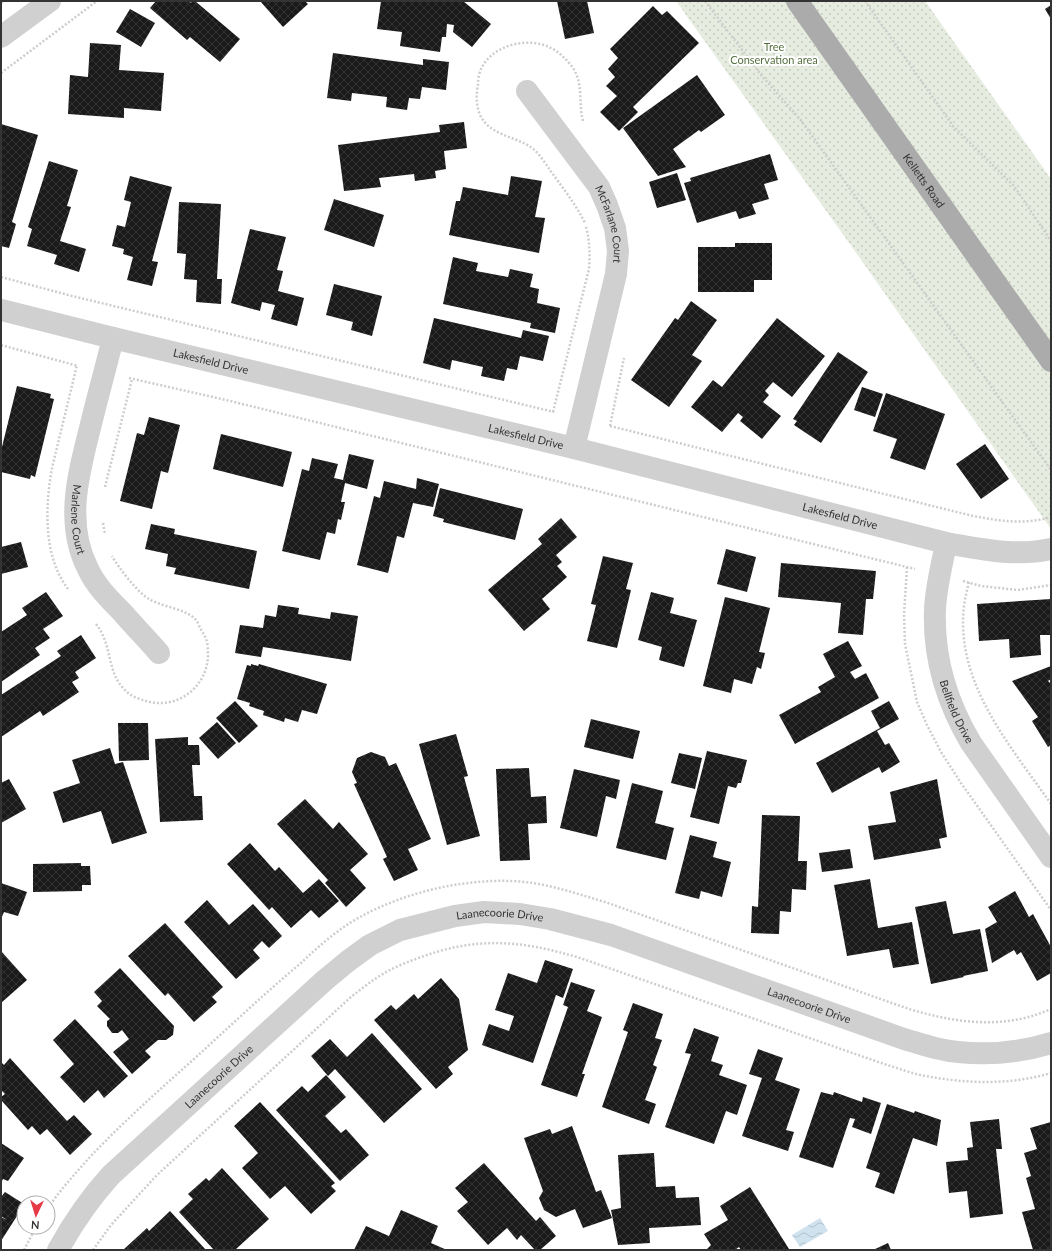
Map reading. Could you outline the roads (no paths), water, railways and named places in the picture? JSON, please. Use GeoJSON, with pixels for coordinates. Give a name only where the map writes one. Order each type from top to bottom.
{"type":"FeatureCollection","features":[{"type":"Feature","properties":{"kind":"main road","name":"Kelletts Road"},"geometry":{"type":"LineString","coordinates":[[797,1],[1051,361]]}},
{"type":"Feature","properties":{"kind":"street"},"geometry":{"type":"LineString","coordinates":[[1,37],[50,1]]}},
{"type":"Feature","properties":{"kind":"street","name":"McFarlane Court"},"geometry":{"type":"LineString","coordinates":[[527,92],[599,187],[615,228],[618,251],[616,274],[574,448]]}},
{"type":"Feature","properties":{"kind":"street","name":"Lakesfield Drive"},"geometry":{"type":"LineString","coordinates":[[1,310],[574,448],[946,543],[985,550],[1021,553],[1051,549]]}},
{"type":"Feature","properties":{"kind":"street","name":"Marlene Court"},"geometry":{"type":"LineString","coordinates":[[113,338],[78,476],[74,511],[76,535],[80,550],[95,582],[104,594],[159,653]]}},
{"type":"Feature","properties":{"kind":"street","name":"Bellfield Drive"},"geometry":{"type":"LineString","coordinates":[[946,543],[937,588],[935,610],[937,658],[948,696],[959,724],[970,743],[1051,857]]}},
{"type":"Feature","properties":{"kind":"street","name":"Laanecoorie Drive"},"geometry":{"type":"LineString","coordinates":[[58,1250],[79,1215],[111,1175],[325,980],[370,945],[400,930],[456,916],[484,912],[520,914],[550,919],[611,935],[930,1047],[958,1052],[987,1053],[1016,1050],[1051,1043]]}},
{"type":"Feature","properties":{"kind":"water"},"geometry":{"type":"Polygon","coordinates":[[[820,1218],[828,1231],[800,1247],[792,1235],[820,1218]]]}},
{"type":"Feature","properties":{"kind":"park label","name":"Tree Conservation area"},"geometry":{"type":"Point","coordinates":[774,53]}}]}
